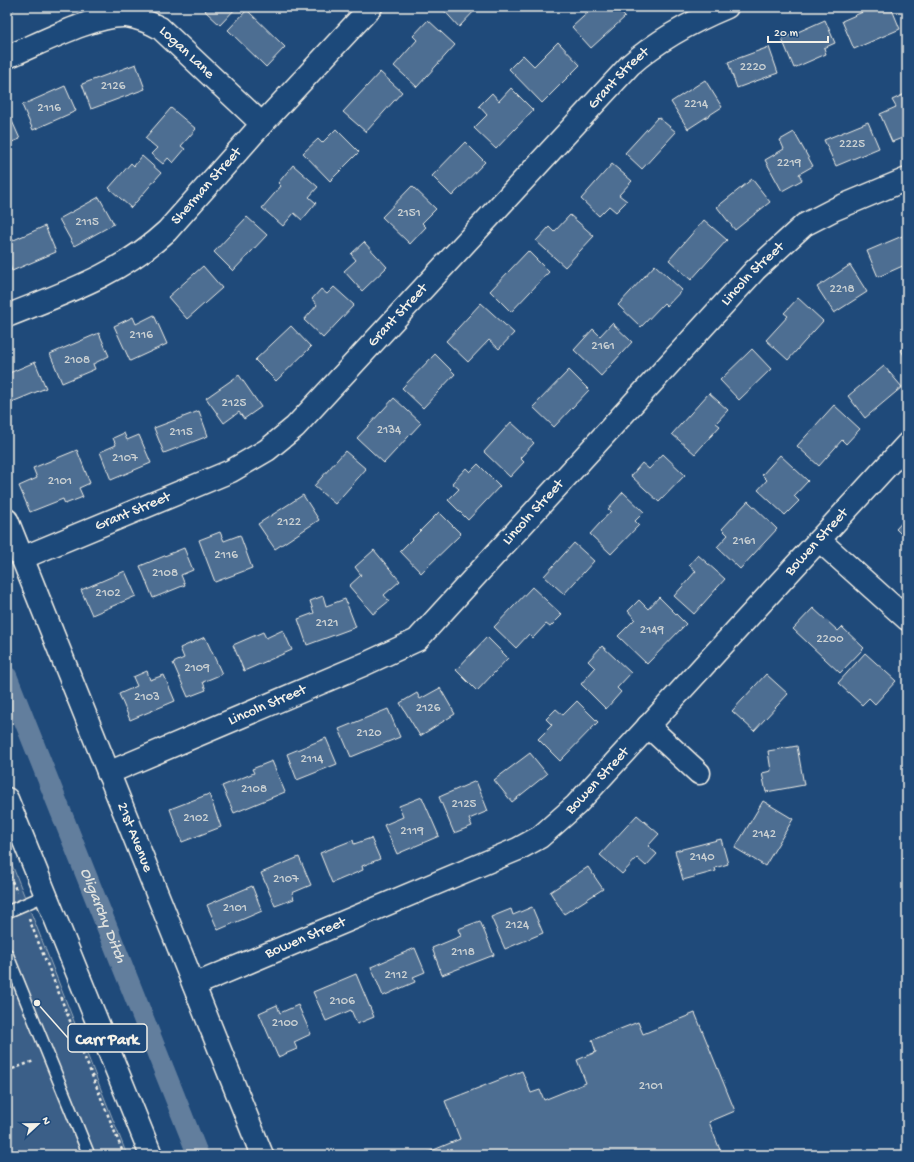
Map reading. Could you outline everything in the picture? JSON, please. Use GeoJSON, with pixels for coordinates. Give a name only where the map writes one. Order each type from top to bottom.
{"type":"FeatureCollection","features":[{"type":"Feature","properties":{"kind":"street","name":"Sherman Street"},"geometry":{"type":"LineString","coordinates":[[7,316],[95,280],[116,269],[152,245],[167,231],[262,124],[371,7]]}},
{"type":"Feature","properties":{"kind":"street","name":"Grant Street"},"geometry":{"type":"LineString","coordinates":[[22,558],[232,471],[267,450],[295,427],[630,65],[649,48],[673,32],[727,7]]}},
{"type":"Feature","properties":{"kind":"street","name":"Logan Lane"},"geometry":{"type":"LineString","coordinates":[[7,57],[90,22],[107,17],[125,16],[142,19],[160,28],[262,124]]}},
{"type":"Feature","properties":{"kind":"street","name":"Lincoln Street"},"geometry":{"type":"LineString","coordinates":[[108,772],[366,664],[417,640],[755,270],[804,226],[835,210],[907,179]]}},
{"type":"Feature","properties":{"kind":"street","name":"Bowen Street"},"geometry":{"type":"LineString","coordinates":[[194,985],[518,849],[540,837],[576,805],[907,444]]}},
{"type":"Feature","properties":{"kind":"street","name":"21st Avenue"},"geometry":{"type":"LineString","coordinates":[[7,520],[262,1155]]}},
{"type":"Feature","properties":{"kind":"street"},"geometry":{"type":"LineString","coordinates":[[820,540],[907,619]]}},
{"type":"Feature","properties":{"kind":"street"},"geometry":{"type":"LineString","coordinates":[[648,726],[699,773]]}},
{"type":"Feature","properties":{"kind":"street"},"geometry":{"type":"LineString","coordinates":[[7,799],[151,1155]]}},
{"type":"Feature","properties":{"kind":"lane"},"geometry":{"type":"LineString","coordinates":[[7,912],[46,895]]}},
{"type":"Feature","properties":{"kind":"lane"},"geometry":{"type":"LineString","coordinates":[[7,954],[89,1155]]}},
{"type":"Feature","properties":{"kind":"path"},"geometry":{"type":"LineString","coordinates":[[7,870],[20,899]]}},
{"type":"Feature","properties":{"kind":"path"},"geometry":{"type":"LineString","coordinates":[[27,913],[124,1155]]}},
{"type":"Feature","properties":{"kind":"path"},"geometry":{"type":"LineString","coordinates":[[7,1071],[34,1061]]}},
{"type":"Feature","properties":{"kind":"shaded area"},"geometry":{"type":"Polygon","coordinates":[[[7,852],[127,1155],[7,1155],[7,852]]]}},
{"type":"Feature","properties":{"kind":"building"},"geometry":{"type":"Polygon","coordinates":[[[7,7],[19,7],[7,12],[7,7]]]}},
{"type":"Feature","properties":{"kind":"building"},"geometry":{"type":"Polygon","coordinates":[[[208,7],[237,7],[220,25],[205,11],[208,7]]]}},
{"type":"Feature","properties":{"kind":"building"},"geometry":{"type":"Polygon","coordinates":[[[441,7],[478,7],[459,27],[441,7]]]}},
{"type":"Feature","properties":{"kind":"building"},"geometry":{"type":"Polygon","coordinates":[[[594,7],[616,7],[625,17],[591,48],[572,27],[594,7]]]}},
{"type":"Feature","properties":{"kind":"building"},"geometry":{"type":"Polygon","coordinates":[[[874,7],[891,7],[900,29],[854,49],[842,21],[874,7]]]}},
{"type":"Feature","properties":{"kind":"building"},"geometry":{"type":"Polygon","coordinates":[[[247,10],[285,47],[266,67],[228,30],[247,10]]]}},
{"type":"Feature","properties":{"kind":"building"},"geometry":{"type":"Polygon","coordinates":[[[428,20],[455,45],[417,87],[394,66],[417,40],[413,36],[428,20]]]}},
{"type":"Feature","properties":{"kind":"building"},"geometry":{"type":"Polygon","coordinates":[[[825,20],[835,43],[824,48],[826,54],[794,68],[782,39],[825,20]]]}},
{"type":"Feature","properties":{"kind":"building"},"geometry":{"type":"Polygon","coordinates":[[[558,42],[580,65],[542,103],[509,69],[523,55],[534,66],[558,42]]]}},
{"type":"Feature","properties":{"kind":"building"},"geometry":{"type":"Polygon","coordinates":[[[769,47],[778,73],[737,88],[728,62],[769,47]]]}},
{"type":"Feature","properties":{"kind":"building"},"geometry":{"type":"Polygon","coordinates":[[[136,64],[145,89],[91,109],[82,84],[136,64]]]}},
{"type":"Feature","properties":{"kind":"building"},"geometry":{"type":"Polygon","coordinates":[[[380,72],[402,92],[366,132],[343,112],[380,72]]]}},
{"type":"Feature","properties":{"kind":"building"},"geometry":{"type":"Polygon","coordinates":[[[705,80],[722,107],[688,129],[671,102],[705,80]]]}},
{"type":"Feature","properties":{"kind":"building"},"geometry":{"type":"Polygon","coordinates":[[[65,86],[76,111],[33,130],[22,105],[65,86]]]}},
{"type":"Feature","properties":{"kind":"building"},"geometry":{"type":"Polygon","coordinates":[[[511,88],[533,110],[496,149],[474,128],[487,115],[479,106],[492,93],[499,101],[511,88]]]}},
{"type":"Feature","properties":{"kind":"building"},"geometry":{"type":"Polygon","coordinates":[[[907,93],[907,136],[892,142],[880,114],[896,107],[892,100],[907,93]]]}},
{"type":"Feature","properties":{"kind":"building"},"geometry":{"type":"Polygon","coordinates":[[[171,108],[196,129],[181,146],[185,149],[173,163],[168,158],[163,164],[151,154],[157,148],[145,138],[171,108]]]}},
{"type":"Feature","properties":{"kind":"building"},"geometry":{"type":"Polygon","coordinates":[[[8,112],[20,139],[7,144],[7,113],[8,112]]]}},
{"type":"Feature","properties":{"kind":"building"},"geometry":{"type":"Polygon","coordinates":[[[658,117],[676,132],[642,169],[625,153],[658,117]]]}},
{"type":"Feature","properties":{"kind":"building"},"geometry":{"type":"Polygon","coordinates":[[[868,122],[879,148],[836,166],[824,140],[868,122]]]}},
{"type":"Feature","properties":{"kind":"building"},"geometry":{"type":"Polygon","coordinates":[[[336,129],[359,152],[330,181],[303,153],[318,139],[322,143],[336,129]]]}},
{"type":"Feature","properties":{"kind":"building"},"geometry":{"type":"Polygon","coordinates":[[[794,132],[813,166],[799,174],[802,180],[782,191],[765,160],[784,149],[780,140],[794,132]]]}},
{"type":"Feature","properties":{"kind":"building"},"geometry":{"type":"Polygon","coordinates":[[[465,142],[485,162],[452,196],[432,176],[465,142]]]}},
{"type":"Feature","properties":{"kind":"building"},"geometry":{"type":"Polygon","coordinates":[[[142,156],[161,173],[131,208],[109,188],[131,163],[134,166],[142,156]]]}},
{"type":"Feature","properties":{"kind":"building"},"geometry":{"type":"Polygon","coordinates":[[[612,164],[632,181],[619,195],[627,201],[616,212],[609,206],[599,216],[581,199],[612,164]]]}},
{"type":"Feature","properties":{"kind":"building"},"geometry":{"type":"Polygon","coordinates":[[[293,165],[318,187],[309,197],[316,203],[302,220],[294,213],[283,226],[262,208],[281,186],[278,183],[293,165]]]}},
{"type":"Feature","properties":{"kind":"building"},"geometry":{"type":"Polygon","coordinates":[[[752,179],[770,202],[735,230],[717,207],[752,179]]]}},
{"type":"Feature","properties":{"kind":"building"},"geometry":{"type":"Polygon","coordinates":[[[412,186],[436,209],[422,223],[426,227],[410,244],[382,217],[412,186]]]}},
{"type":"Feature","properties":{"kind":"building"},"geometry":{"type":"Polygon","coordinates":[[[99,197],[114,224],[74,246],[59,219],[99,197]]]}},
{"type":"Feature","properties":{"kind":"building"},"geometry":{"type":"Polygon","coordinates":[[[570,215],[594,236],[565,267],[536,241],[549,227],[554,232],[570,215]]]}},
{"type":"Feature","properties":{"kind":"building"},"geometry":{"type":"Polygon","coordinates":[[[247,217],[267,235],[233,271],[214,252],[247,217]]]}},
{"type":"Feature","properties":{"kind":"building"},"geometry":{"type":"Polygon","coordinates":[[[704,220],[727,240],[691,280],[669,260],[704,220]]]}},
{"type":"Feature","properties":{"kind":"building"},"geometry":{"type":"Polygon","coordinates":[[[45,226],[56,252],[12,271],[7,259],[7,243],[45,226]]]}},
{"type":"Feature","properties":{"kind":"building"},"geometry":{"type":"Polygon","coordinates":[[[907,234],[907,264],[878,277],[867,251],[907,234]]]}},
{"type":"Feature","properties":{"kind":"building"},"geometry":{"type":"Polygon","coordinates":[[[364,242],[387,267],[362,291],[344,271],[356,260],[351,254],[364,242]]]}},
{"type":"Feature","properties":{"kind":"building"},"geometry":{"type":"Polygon","coordinates":[[[528,251],[549,272],[511,312],[490,291],[528,251]]]}},
{"type":"Feature","properties":{"kind":"building"},"geometry":{"type":"Polygon","coordinates":[[[655,265],[682,290],[667,306],[664,303],[641,327],[618,305],[655,265]]]}},
{"type":"Feature","properties":{"kind":"building"},"geometry":{"type":"Polygon","coordinates":[[[850,265],[867,292],[834,313],[817,287],[850,265]]]}},
{"type":"Feature","properties":{"kind":"building"},"geometry":{"type":"Polygon","coordinates":[[[203,266],[222,288],[187,319],[168,297],[203,266]]]}},
{"type":"Feature","properties":{"kind":"building"},"geometry":{"type":"Polygon","coordinates":[[[334,287],[354,305],[323,338],[304,320],[317,305],[312,299],[321,289],[327,294],[334,287]]]}},
{"type":"Feature","properties":{"kind":"building"},"geometry":{"type":"Polygon","coordinates":[[[798,298],[823,321],[788,360],[766,340],[788,316],[784,313],[798,298]]]}},
{"type":"Feature","properties":{"kind":"building"},"geometry":{"type":"Polygon","coordinates":[[[481,303],[514,333],[499,349],[489,340],[468,362],[446,341],[481,303]]]}},
{"type":"Feature","properties":{"kind":"building"},"geometry":{"type":"Polygon","coordinates":[[[154,315],[167,344],[130,361],[114,326],[133,317],[136,324],[154,315]]]}},
{"type":"Feature","properties":{"kind":"building"},"geometry":{"type":"Polygon","coordinates":[[[612,323],[632,342],[601,376],[574,350],[593,329],[600,336],[612,323]]]}},
{"type":"Feature","properties":{"kind":"building"},"geometry":{"type":"Polygon","coordinates":[[[291,326],[311,347],[276,381],[255,360],[291,326]]]}},
{"type":"Feature","properties":{"kind":"building"},"geometry":{"type":"Polygon","coordinates":[[[99,333],[109,356],[93,364],[95,369],[62,383],[50,354],[99,333]]]}},
{"type":"Feature","properties":{"kind":"building"},"geometry":{"type":"Polygon","coordinates":[[[907,347],[907,361],[901,350],[907,347]]]}},
{"type":"Feature","properties":{"kind":"building"},"geometry":{"type":"Polygon","coordinates":[[[752,349],[771,369],[739,400],[720,380],[752,349]]]}},
{"type":"Feature","properties":{"kind":"building"},"geometry":{"type":"Polygon","coordinates":[[[435,354],[455,374],[423,408],[402,388],[435,354]]]}},
{"type":"Feature","properties":{"kind":"building"},"geometry":{"type":"Polygon","coordinates":[[[35,362],[46,388],[7,404],[7,374],[35,362]]]}},
{"type":"Feature","properties":{"kind":"building"},"geometry":{"type":"Polygon","coordinates":[[[884,366],[902,387],[865,418],[848,396],[884,366]]]}},
{"type":"Feature","properties":{"kind":"building"},"geometry":{"type":"Polygon","coordinates":[[[569,370],[589,390],[554,427],[533,407],[569,370]]]}},
{"type":"Feature","properties":{"kind":"building"},"geometry":{"type":"Polygon","coordinates":[[[239,375],[261,407],[244,419],[239,412],[224,423],[206,398],[239,375]]]}},
{"type":"Feature","properties":{"kind":"building"},"geometry":{"type":"Polygon","coordinates":[[[709,393],[728,410],[716,423],[720,426],[695,454],[672,434],[709,393]]]}},
{"type":"Feature","properties":{"kind":"building"},"geometry":{"type":"Polygon","coordinates":[[[394,398],[421,423],[384,463],[357,438],[394,398]]]}},
{"type":"Feature","properties":{"kind":"building"},"geometry":{"type":"Polygon","coordinates":[[[834,405],[860,429],[846,444],[842,440],[819,466],[797,446],[834,405]]]}},
{"type":"Feature","properties":{"kind":"building"},"geometry":{"type":"Polygon","coordinates":[[[199,411],[208,436],[164,453],[154,428],[199,411]]]}},
{"type":"Feature","properties":{"kind":"building"},"geometry":{"type":"Polygon","coordinates":[[[511,422],[534,443],[520,458],[524,462],[510,477],[484,452],[511,422]]]}},
{"type":"Feature","properties":{"kind":"building"},"geometry":{"type":"Polygon","coordinates":[[[124,433],[127,440],[139,435],[151,463],[111,480],[100,452],[116,445],[113,438],[124,433]]]}},
{"type":"Feature","properties":{"kind":"building"},"geometry":{"type":"Polygon","coordinates":[[[77,450],[90,483],[79,488],[83,497],[65,504],[63,499],[30,512],[19,486],[37,478],[33,468],[77,450]]]}},
{"type":"Feature","properties":{"kind":"building"},"geometry":{"type":"Polygon","coordinates":[[[345,451],[366,469],[335,504],[314,486],[345,451]]]}},
{"type":"Feature","properties":{"kind":"building"},"geometry":{"type":"Polygon","coordinates":[[[663,454],[685,475],[659,502],[631,476],[642,463],[649,469],[663,454]]]}},
{"type":"Feature","properties":{"kind":"building"},"geometry":{"type":"Polygon","coordinates":[[[780,455],[808,481],[794,496],[799,501],[785,515],[758,490],[767,480],[762,475],[780,455]]]}},
{"type":"Feature","properties":{"kind":"building"},"geometry":{"type":"Polygon","coordinates":[[[478,464],[500,486],[468,520],[448,500],[459,489],[452,483],[466,468],[470,472],[478,464]]]}},
{"type":"Feature","properties":{"kind":"building"},"geometry":{"type":"Polygon","coordinates":[[[623,492],[644,512],[635,521],[639,525],[611,554],[590,534],[611,511],[608,509],[623,492]]]}},
{"type":"Feature","properties":{"kind":"building"},"geometry":{"type":"Polygon","coordinates":[[[303,495],[319,520],[275,549],[258,524],[303,495]]]}},
{"type":"Feature","properties":{"kind":"building"},"geometry":{"type":"Polygon","coordinates":[[[748,501],[777,529],[740,569],[717,547],[728,535],[722,529],[748,501]]]}},
{"type":"Feature","properties":{"kind":"building"},"geometry":{"type":"Polygon","coordinates":[[[439,512],[461,534],[421,573],[400,551],[439,512]]]}},
{"type":"Feature","properties":{"kind":"building"},"geometry":{"type":"Polygon","coordinates":[[[907,517],[907,540],[896,529],[907,517]]]}},
{"type":"Feature","properties":{"kind":"building"},"geometry":{"type":"Polygon","coordinates":[[[220,532],[224,541],[240,535],[252,568],[215,582],[199,540],[220,532]]]}},
{"type":"Feature","properties":{"kind":"building"},"geometry":{"type":"Polygon","coordinates":[[[574,543],[594,561],[564,594],[544,576],[574,543]]]}},
{"type":"Feature","properties":{"kind":"building"},"geometry":{"type":"Polygon","coordinates":[[[184,548],[193,570],[181,575],[185,585],[153,598],[140,566],[184,548]]]}},
{"type":"Feature","properties":{"kind":"building"},"geometry":{"type":"Polygon","coordinates":[[[374,550],[400,581],[384,595],[389,601],[373,614],[349,586],[361,575],[355,567],[374,550]]]}},
{"type":"Feature","properties":{"kind":"building"},"geometry":{"type":"Polygon","coordinates":[[[698,555],[725,579],[694,614],[674,596],[696,571],[689,565],[698,555]]]}},
{"type":"Feature","properties":{"kind":"building"},"geometry":{"type":"Polygon","coordinates":[[[125,571],[136,596],[92,615],[81,590],[125,571]]]}},
{"type":"Feature","properties":{"kind":"building"},"geometry":{"type":"Polygon","coordinates":[[[532,587],[562,615],[550,627],[546,624],[533,638],[529,634],[516,648],[494,627],[532,587]]]}},
{"type":"Feature","properties":{"kind":"building"},"geometry":{"type":"Polygon","coordinates":[[[323,596],[326,606],[345,599],[356,627],[307,645],[298,619],[314,613],[310,601],[323,596]]]}},
{"type":"Feature","properties":{"kind":"building"},"geometry":{"type":"Polygon","coordinates":[[[659,597],[686,624],[647,664],[618,636],[635,619],[628,611],[639,600],[648,609],[659,597]]]}},
{"type":"Feature","properties":{"kind":"building"},"geometry":{"type":"Polygon","coordinates":[[[813,608],[838,631],[842,627],[864,648],[840,673],[793,629],[813,608]]]}},
{"type":"Feature","properties":{"kind":"building"},"geometry":{"type":"Polygon","coordinates":[[[283,630],[292,650],[244,671],[233,645],[263,632],[266,638],[283,630]]]}},
{"type":"Feature","properties":{"kind":"building"},"geometry":{"type":"Polygon","coordinates":[[[205,637],[222,674],[203,682],[206,690],[188,697],[173,663],[184,658],[180,648],[205,637]]]}},
{"type":"Feature","properties":{"kind":"building"},"geometry":{"type":"Polygon","coordinates":[[[487,637],[508,658],[477,691],[456,670],[487,637]]]}},
{"type":"Feature","properties":{"kind":"building"},"geometry":{"type":"Polygon","coordinates":[[[602,646],[631,673],[617,688],[621,692],[606,709],[581,684],[595,668],[588,661],[602,646]]]}},
{"type":"Feature","properties":{"kind":"building"},"geometry":{"type":"Polygon","coordinates":[[[865,653],[896,681],[875,704],[869,698],[862,705],[838,683],[865,653]]]}},
{"type":"Feature","properties":{"kind":"building"},"geometry":{"type":"Polygon","coordinates":[[[147,671],[150,680],[164,675],[175,701],[130,720],[119,694],[137,686],[133,677],[147,671]]]}},
{"type":"Feature","properties":{"kind":"building"},"geometry":{"type":"Polygon","coordinates":[[[766,674],[788,694],[754,731],[732,711],[766,674]]]}},
{"type":"Feature","properties":{"kind":"building"},"geometry":{"type":"Polygon","coordinates":[[[440,688],[455,714],[420,736],[400,703],[417,693],[420,699],[440,688]]]}},
{"type":"Feature","properties":{"kind":"building"},"geometry":{"type":"Polygon","coordinates":[[[577,701],[598,722],[560,761],[538,739],[552,725],[546,719],[556,709],[563,715],[577,701]]]}},
{"type":"Feature","properties":{"kind":"building"},"geometry":{"type":"Polygon","coordinates":[[[388,709],[400,737],[351,757],[339,729],[388,709]]]}},
{"type":"Feature","properties":{"kind":"building"},"geometry":{"type":"Polygon","coordinates":[[[326,738],[337,764],[297,780],[287,754],[326,738]]]}},
{"type":"Feature","properties":{"kind":"building"},"geometry":{"type":"Polygon","coordinates":[[[797,746],[804,785],[766,792],[762,773],[771,771],[768,751],[797,746]]]}},
{"type":"Feature","properties":{"kind":"building"},"geometry":{"type":"Polygon","coordinates":[[[530,753],[547,774],[512,802],[494,780],[530,753]]]}},
{"type":"Feature","properties":{"kind":"building"},"geometry":{"type":"Polygon","coordinates":[[[272,761],[285,792],[234,813],[222,786],[254,773],[252,769],[272,761]]]}},
{"type":"Feature","properties":{"kind":"building"},"geometry":{"type":"Polygon","coordinates":[[[476,781],[488,811],[469,819],[472,826],[454,833],[439,797],[476,781]]]}},
{"type":"Feature","properties":{"kind":"building"},"geometry":{"type":"Polygon","coordinates":[[[209,794],[221,827],[182,842],[170,809],[209,794]]]}},
{"type":"Feature","properties":{"kind":"building"},"geometry":{"type":"Polygon","coordinates":[[[422,797],[439,836],[397,854],[384,825],[403,817],[399,806],[422,797]]]}},
{"type":"Feature","properties":{"kind":"building"},"geometry":{"type":"Polygon","coordinates":[[[763,801],[793,819],[765,866],[735,848],[763,801]]]}},
{"type":"Feature","properties":{"kind":"building"},"geometry":{"type":"Polygon","coordinates":[[[637,815],[659,834],[648,846],[657,854],[646,866],[637,858],[622,874],[600,855],[637,815]]]}},
{"type":"Feature","properties":{"kind":"building"},"geometry":{"type":"Polygon","coordinates":[[[371,838],[380,859],[362,866],[363,870],[332,883],[320,853],[353,840],[354,844],[371,838]]]}},
{"type":"Feature","properties":{"kind":"building"},"geometry":{"type":"Polygon","coordinates":[[[721,839],[728,864],[715,868],[716,871],[683,880],[675,851],[721,839]]]}},
{"type":"Feature","properties":{"kind":"building"},"geometry":{"type":"Polygon","coordinates":[[[299,857],[311,885],[292,893],[294,899],[275,906],[261,873],[299,857]]]}},
{"type":"Feature","properties":{"kind":"building"},"geometry":{"type":"Polygon","coordinates":[[[588,867],[603,889],[564,914],[550,892],[588,867]]]}},
{"type":"Feature","properties":{"kind":"building"},"geometry":{"type":"Polygon","coordinates":[[[252,886],[262,911],[218,930],[207,905],[252,886]]]}},
{"type":"Feature","properties":{"kind":"building"},"geometry":{"type":"Polygon","coordinates":[[[532,907],[543,933],[505,949],[491,917],[511,909],[513,915],[532,907]]]}},
{"type":"Feature","properties":{"kind":"building"},"geometry":{"type":"Polygon","coordinates":[[[480,921],[494,955],[442,975],[432,948],[461,936],[458,929],[480,921]]]}},
{"type":"Feature","properties":{"kind":"building"},"geometry":{"type":"Polygon","coordinates":[[[415,948],[425,972],[413,977],[415,982],[383,996],[371,967],[415,948]]]}},
{"type":"Feature","properties":{"kind":"building"},"geometry":{"type":"Polygon","coordinates":[[[356,974],[374,1017],[357,1024],[351,1010],[326,1021],[313,992],[356,974]]]}},
{"type":"Feature","properties":{"kind":"building"},"geometry":{"type":"Polygon","coordinates":[[[277,1005],[280,1013],[298,1005],[311,1034],[294,1042],[297,1049],[278,1057],[259,1013],[277,1005]]]}},
{"type":"Feature","properties":{"kind":"building"},"geometry":{"type":"Polygon","coordinates":[[[695,1013],[735,1111],[709,1122],[722,1155],[424,1154],[460,1139],[445,1101],[522,1071],[531,1093],[540,1090],[544,1100],[586,1083],[577,1060],[596,1052],[592,1040],[638,1022],[643,1034],[695,1013]]]}},
{"type":"Feature","properties":{"kind":"waterway","name":"Oligarchy Ditch"},"geometry":{"type":"LineString","coordinates":[[7,677],[198,1155]]}},
{"type":"Feature","properties":{"kind":"place","name":"Carr Park"},"geometry":{"type":"Point","coordinates":[37,1003]}}]}
